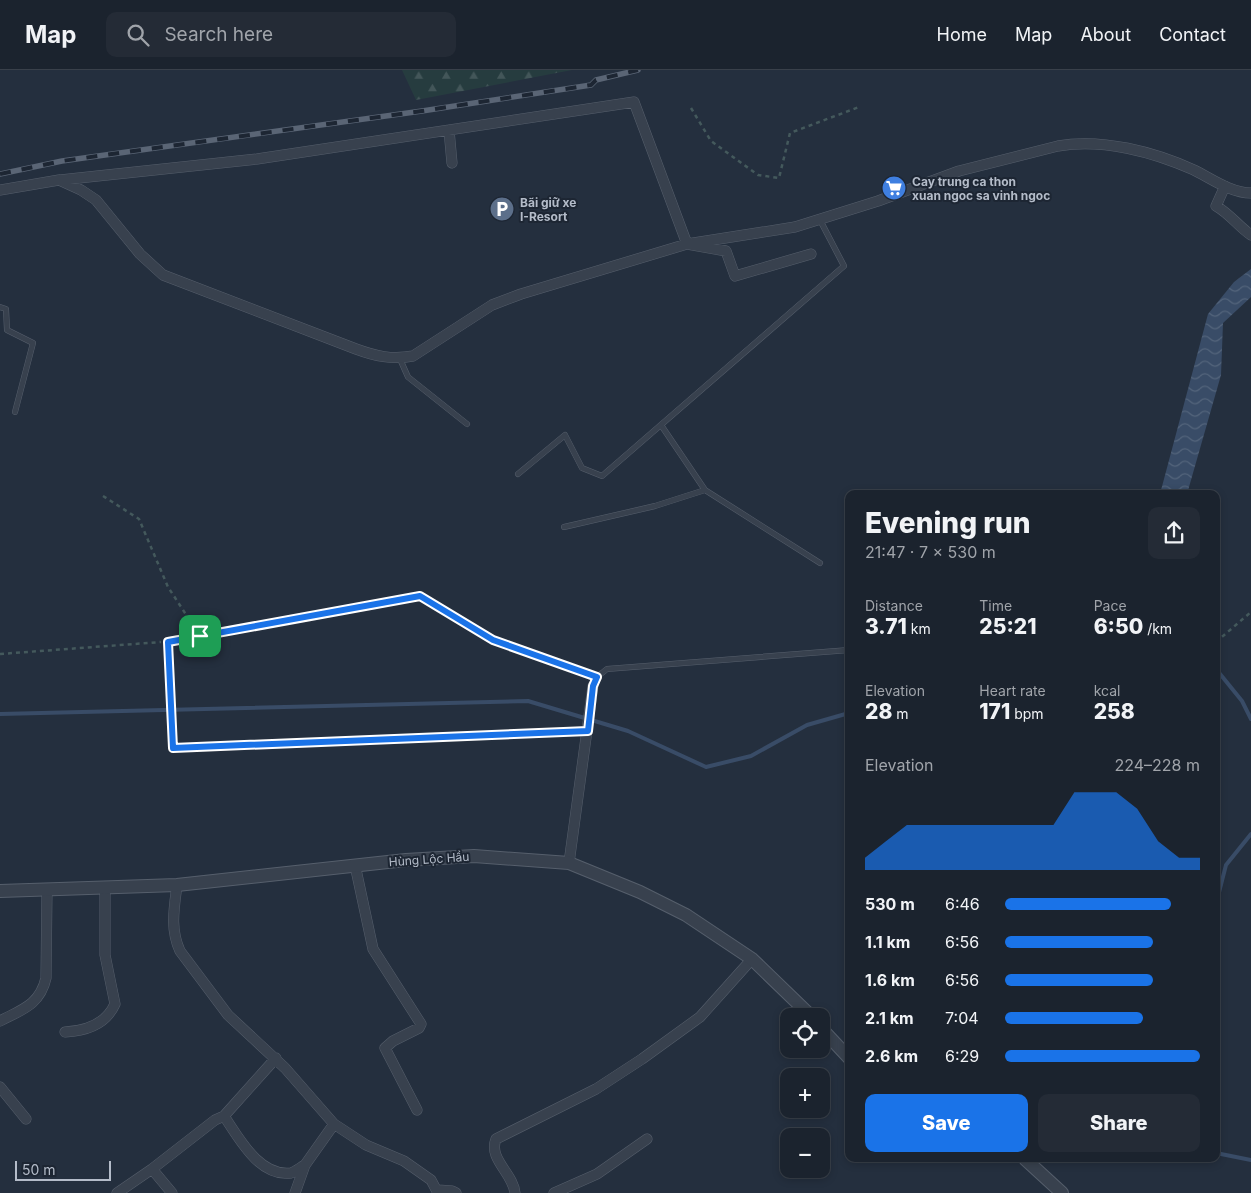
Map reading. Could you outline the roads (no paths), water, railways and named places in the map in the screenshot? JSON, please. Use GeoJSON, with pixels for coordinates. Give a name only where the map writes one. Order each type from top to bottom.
{"type":"FeatureCollection","features":[{"type":"Feature","properties":{"kind":"street"},"geometry":{"type":"LineString","coordinates":[[0,190],[59,180],[257,159],[634,102],[687,244]]}},
{"type":"Feature","properties":{"kind":"street"},"geometry":{"type":"LineString","coordinates":[[448,130],[452,162]]}},
{"type":"Feature","properties":{"kind":"street"},"geometry":{"type":"LineString","coordinates":[[59,180],[81,190],[96,200],[140,254],[163,275],[356,349],[373,355],[400,359],[413,356],[492,305],[521,294],[687,244],[796,227],[959,170],[1074,143],[1104,145],[1151,155],[1194,170],[1241,193],[1251,194]]}},
{"type":"Feature","properties":{"kind":"street"},"geometry":{"type":"LineString","coordinates":[[1225,186],[1216,206],[1228,213],[1241,229],[1251,235]]}},
{"type":"Feature","properties":{"kind":"street"},"geometry":{"type":"LineString","coordinates":[[687,244],[726,251],[735,276],[811,254]]}},
{"type":"Feature","properties":{"kind":"street"},"geometry":{"type":"LineString","coordinates":[[569,863],[595,682]]}},
{"type":"Feature","properties":{"kind":"street","name":"Hùng Lộc Hầu"},"geometry":{"type":"LineString","coordinates":[[0,891],[177,885],[355,865],[474,856],[569,863],[640,892],[686,915],[752,959],[803,1008]]}},
{"type":"Feature","properties":{"kind":"street"},"geometry":{"type":"LineString","coordinates":[[355,865],[373,949],[421,1024],[419,1028],[393,1041],[385,1051],[416,1110]]}},
{"type":"Feature","properties":{"kind":"street"},"geometry":{"type":"LineString","coordinates":[[177,885],[173,929],[180,951],[228,1015],[276,1058],[334,1124],[366,1145],[404,1161],[431,1180],[438,1192],[452,1191],[456,1193]]}},
{"type":"Feature","properties":{"kind":"street"},"geometry":{"type":"LineString","coordinates":[[65,1032],[84,1029],[103,1021],[115,1004],[105,955],[105,887]]}},
{"type":"Feature","properties":{"kind":"street"},"geometry":{"type":"LineString","coordinates":[[0,1021],[26,1009],[38,999],[44,988],[46,978],[47,890]]}},
{"type":"Feature","properties":{"kind":"street"},"geometry":{"type":"LineString","coordinates":[[515,1193],[510,1177],[495,1156],[494,1145],[496,1138],[588,1093],[642,1059],[700,1017],[752,959]]}},
{"type":"Feature","properties":{"kind":"street"},"geometry":{"type":"LineString","coordinates":[[830,1038],[845,1054]]}},
{"type":"Feature","properties":{"kind":"street"},"geometry":{"type":"LineString","coordinates":[[117,1193],[152,1169],[215,1120],[224,1116],[276,1058]]}},
{"type":"Feature","properties":{"kind":"street"},"geometry":{"type":"LineString","coordinates":[[0,1087],[26,1118]]}},
{"type":"Feature","properties":{"kind":"street"},"geometry":{"type":"LineString","coordinates":[[224,1116],[248,1152],[268,1169],[292,1173],[305,1165]]}},
{"type":"Feature","properties":{"kind":"street"},"geometry":{"type":"LineString","coordinates":[[296,1193],[305,1165],[334,1124]]}},
{"type":"Feature","properties":{"kind":"street"},"geometry":{"type":"LineString","coordinates":[[554,1193],[597,1174],[647,1139]]}},
{"type":"Feature","properties":{"kind":"street"},"geometry":{"type":"LineString","coordinates":[[1028,1162],[1062,1193]]}},
{"type":"Feature","properties":{"kind":"street"},"geometry":{"type":"LineString","coordinates":[[152,1169],[172,1193]]}},
{"type":"Feature","properties":{"kind":"lane"},"geometry":{"type":"LineString","coordinates":[[518,474],[565,435],[582,468],[602,476],[844,266],[820,220]]}},
{"type":"Feature","properties":{"kind":"lane"},"geometry":{"type":"LineString","coordinates":[[0,307],[6,309],[7,330],[33,343],[15,412]]}},
{"type":"Feature","properties":{"kind":"lane"},"geometry":{"type":"LineString","coordinates":[[400,359],[408,377],[468,424]]}},
{"type":"Feature","properties":{"kind":"lane"},"geometry":{"type":"LineString","coordinates":[[661,425],[705,490],[820,563]]}},
{"type":"Feature","properties":{"kind":"lane"},"geometry":{"type":"LineString","coordinates":[[564,527],[656,506],[705,490]]}},
{"type":"Feature","properties":{"kind":"lane"},"geometry":{"type":"LineString","coordinates":[[168,642],[173,748],[588,731]]}},
{"type":"Feature","properties":{"kind":"lane"},"geometry":{"type":"LineString","coordinates":[[595,682],[606,669],[845,650]]}},
{"type":"Feature","properties":{"kind":"water"},"geometry":{"type":"Polygon","coordinates":[[[1251,269],[1251,297],[1223,323],[1221,375],[1188,490],[1161,490],[1208,314],[1234,282],[1251,269]]]}},
{"type":"Feature","properties":{"kind":"waterway"},"geometry":{"type":"LineString","coordinates":[[1220,674],[1242,701],[1251,719]]}},
{"type":"Feature","properties":{"kind":"waterway"},"geometry":{"type":"LineString","coordinates":[[0,714],[528,701],[628,731],[706,767],[751,756],[807,725],[845,714]]}},
{"type":"Feature","properties":{"kind":"waterway"},"geometry":{"type":"LineString","coordinates":[[1220,888],[1226,865],[1251,834]]}},
{"type":"Feature","properties":{"kind":"waterway"},"geometry":{"type":"LineString","coordinates":[[1220,1154],[1251,1160]]}},
{"type":"Feature","properties":{"kind":"railway"},"geometry":{"type":"LineString","coordinates":[[0,174],[62,161],[422,111],[591,85],[596,80],[638,70]]}},
{"type":"Feature","properties":{"kind":"place","name":"Cay trung ca thon xuan ngoc sa vinh ngoc"},"geometry":{"type":"Point","coordinates":[894,188]}},
{"type":"Feature","properties":{"kind":"place","name":"Bãi giữ xe I-Resort"},"geometry":{"type":"Point","coordinates":[502,209]}}]}
